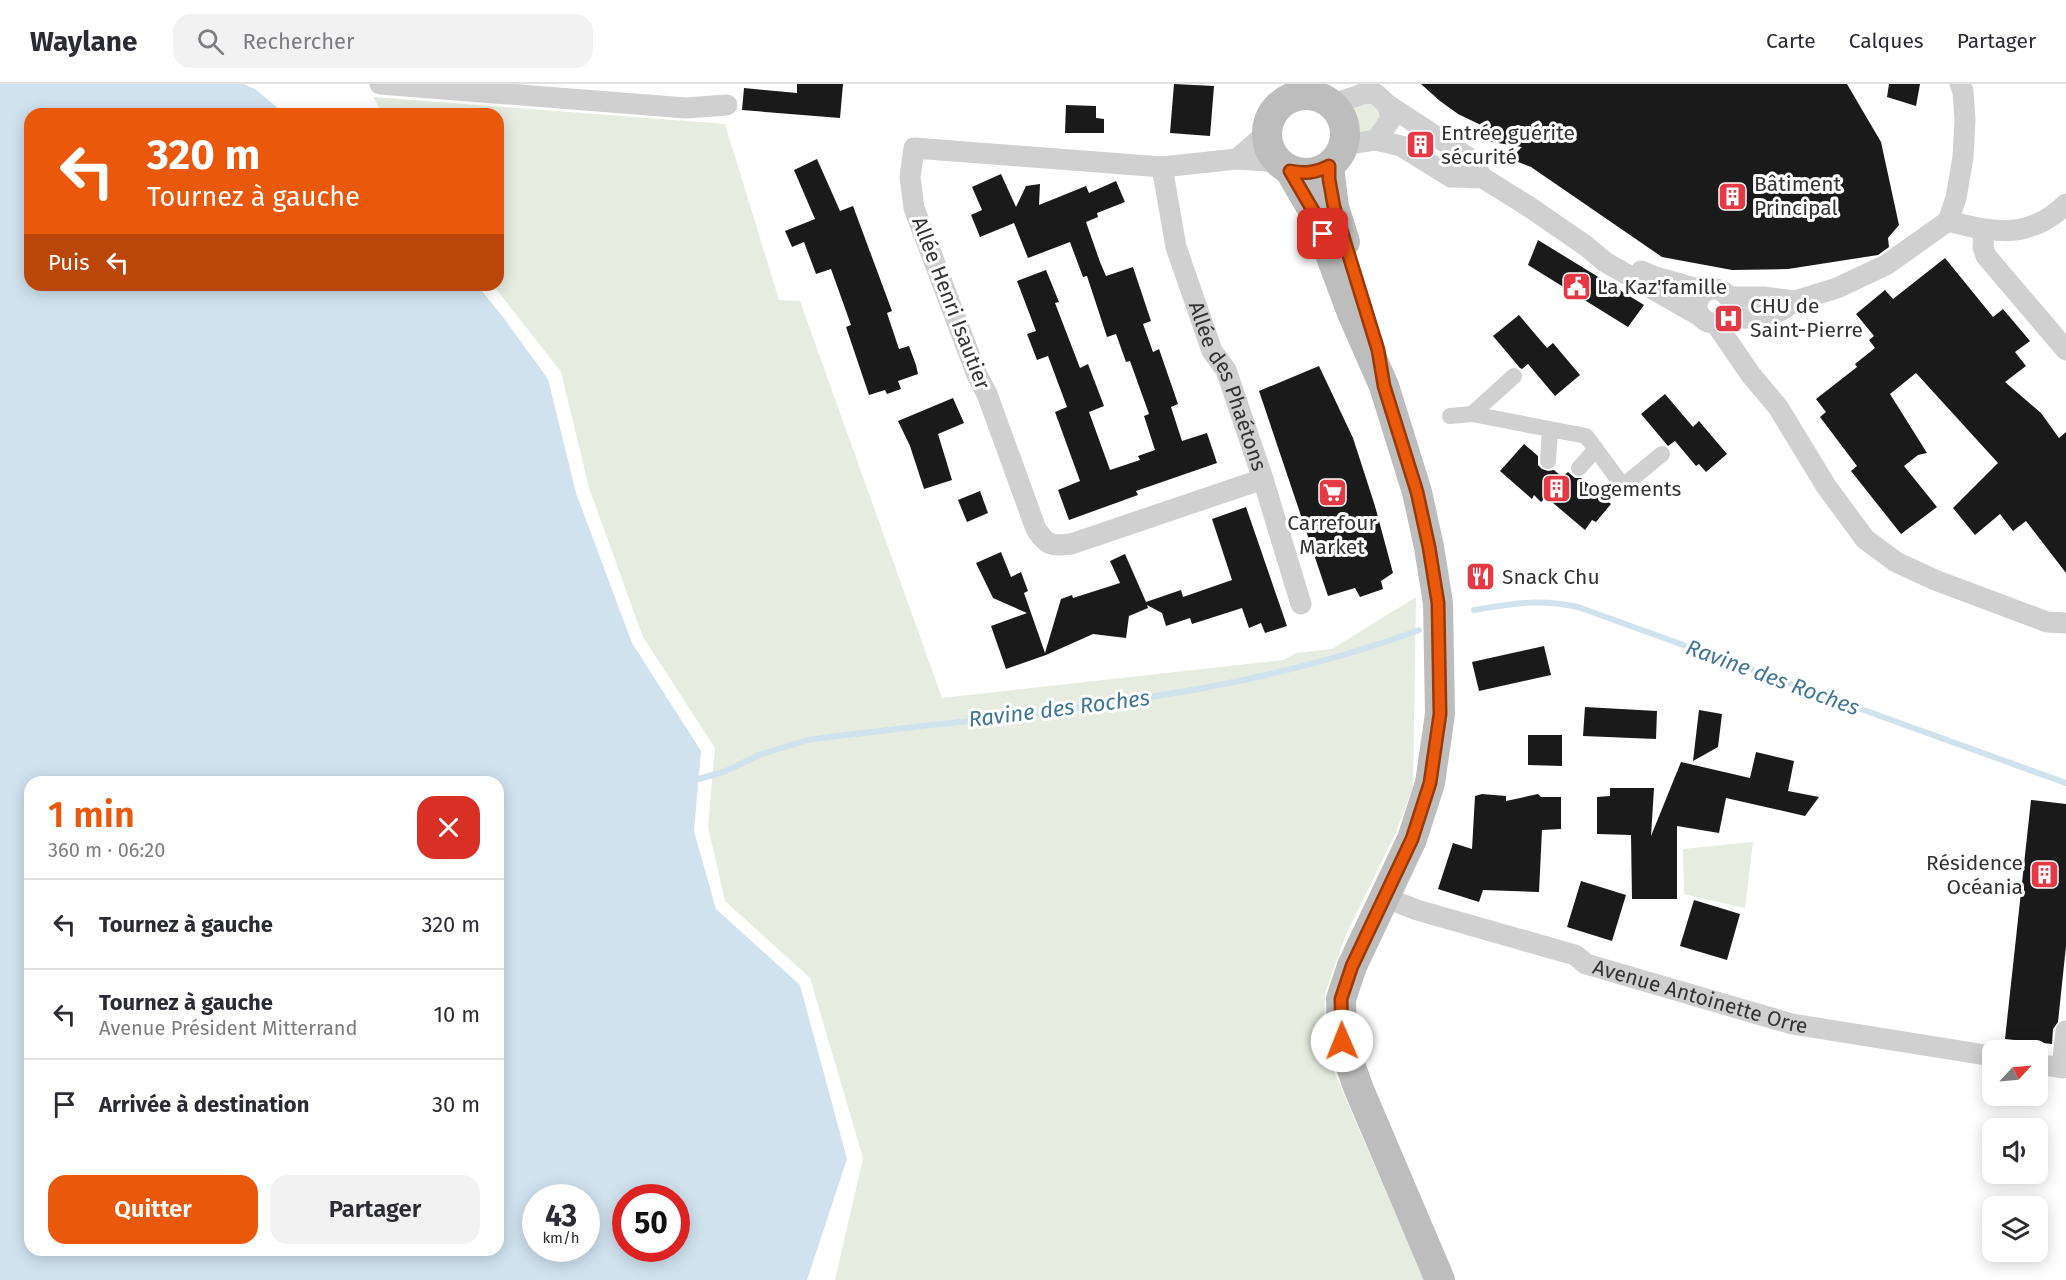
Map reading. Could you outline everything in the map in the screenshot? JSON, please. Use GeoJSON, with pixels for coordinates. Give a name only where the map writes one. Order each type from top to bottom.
{"type":"FeatureCollection","features":[{"type":"Feature","properties":{"kind":"main road"},"geometry":{"type":"LineString","coordinates":[[1384,386],[1378,350],[1334,207],[1329,179],[1345,134],[1344,123],[1316,95],[1292,98],[1272,108],[1268,143],[1315,214],[1352,313],[1384,386],[1417,492],[1438,603],[1440,714],[1430,783],[1412,839],[1352,966],[1341,999],[1342,1041],[1358,1087],[1440,1280]]}},
{"type":"Feature","properties":{"kind":"main road"},"geometry":{"type":"LineString","coordinates":[[1284,166],[1310,173],[1317,172],[1336,156]]}},
{"type":"Feature","properties":{"kind":"street"},"geometry":{"type":"LineString","coordinates":[[380,84],[686,108],[728,105]]}},
{"type":"Feature","properties":{"kind":"street"},"geometry":{"type":"LineString","coordinates":[[1316,95],[1370,92],[1383,98],[1388,105],[1466,156],[1483,178],[1528,206],[1605,262],[1718,313],[1763,297],[1795,301],[1837,288],[1886,266],[1948,222],[1956,198],[1963,157],[1965,120],[1963,92],[1960,84]]}},
{"type":"Feature","properties":{"kind":"street"},"geometry":{"type":"LineString","coordinates":[[1336,156],[1376,140],[1391,119],[1388,105]]}},
{"type":"Feature","properties":{"kind":"street"},"geometry":{"type":"LineString","coordinates":[[1236,159],[1272,108]]}},
{"type":"Feature","properties":{"kind":"street"},"geometry":{"type":"LineString","coordinates":[[1376,140],[1401,146],[1452,177],[1483,178]]}},
{"type":"Feature","properties":{"kind":"street","name":"Allée Henri Isautier"},"geometry":{"type":"LineString","coordinates":[[1263,479],[1071,544],[1054,546],[1044,541],[1036,529],[987,394],[977,375],[914,208],[910,177],[914,148],[1162,167],[1236,159],[1284,166]]}},
{"type":"Feature","properties":{"kind":"street","name":"Allée des Phaétons"},"geometry":{"type":"LineString","coordinates":[[1162,167],[1176,247],[1212,351],[1226,370],[1263,479],[1301,604]]}},
{"type":"Feature","properties":{"kind":"street"},"geometry":{"type":"LineString","coordinates":[[1948,222],[1984,231],[2020,231],[2040,224],[2066,204]]}},
{"type":"Feature","properties":{"kind":"street"},"geometry":{"type":"LineString","coordinates":[[1984,231],[1983,247],[1986,256],[2066,350]]}},
{"type":"Feature","properties":{"kind":"street"},"geometry":{"type":"LineString","coordinates":[[1586,246],[1653,276],[1705,291],[1719,289],[1718,313],[1751,375],[1778,407],[1826,486],[1865,539],[1896,562],[1935,580],[2047,622],[2066,623]]}},
{"type":"Feature","properties":{"kind":"street"},"geometry":{"type":"LineString","coordinates":[[1472,414],[1514,376]]}},
{"type":"Feature","properties":{"kind":"street"},"geometry":{"type":"LineString","coordinates":[[1450,416],[1472,414],[1586,436],[1623,486],[1662,454]]}},
{"type":"Feature","properties":{"kind":"street"},"geometry":{"type":"LineString","coordinates":[[1548,461],[1550,429]]}},
{"type":"Feature","properties":{"kind":"street"},"geometry":{"type":"LineString","coordinates":[[1579,468],[1596,448]]}},
{"type":"Feature","properties":{"kind":"street","name":"Avenue Antoinette Orre"},"geometry":{"type":"LineString","coordinates":[[1384,897],[1417,910],[1575,955],[1586,964],[1792,1024],[1982,1054]]}},
{"type":"Feature","properties":{"kind":"street"},"geometry":{"type":"LineString","coordinates":[[2048,1066],[2062,1068],[2066,1031]]}},
{"type":"Feature","properties":{"kind":"shaded area"},"geometry":{"type":"Polygon","coordinates":[[[373,97],[725,124],[779,300],[800,301],[942,698],[1283,660],[1296,653],[1332,649],[1416,597],[1413,787],[1396,832],[1345,937],[1325,993],[1324,1032],[1332,1067],[1424,1280],[835,1280],[863,1158],[810,978],[725,901],[708,827],[715,748],[643,637],[589,488],[561,372],[498,291],[504,291],[504,108],[379,108],[373,97]]]}},
{"type":"Feature","properties":{"kind":"shaded area"},"geometry":{"type":"Polygon","coordinates":[[[1366,100],[1382,112],[1377,129],[1359,133],[1353,111],[1349,106],[1366,100]]]}},
{"type":"Feature","properties":{"kind":"shaded area"},"geometry":{"type":"Polygon","coordinates":[[[1753,842],[1745,908],[1684,894],[1683,849],[1753,842]]]}},
{"type":"Feature","properties":{"kind":"water"},"geometry":{"type":"Polygon","coordinates":[[[0,84],[243,84],[255,89],[278,108],[24,108],[24,291],[482,291],[503,317],[548,379],[576,493],[632,643],[701,751],[694,831],[716,909],[800,985],[847,1159],[807,1280],[0,1280],[0,84]]]}},
{"type":"Feature","properties":{"kind":"building"},"geometry":{"type":"Polygon","coordinates":[[[797,84],[843,84],[840,118],[742,110],[744,88],[797,93],[797,84]]]}},
{"type":"Feature","properties":{"kind":"building"},"geometry":{"type":"Polygon","coordinates":[[[1174,84],[1214,86],[1210,136],[1170,133],[1174,84]]]}},
{"type":"Feature","properties":{"kind":"building","name":"Bâtiment Principal"},"geometry":{"type":"Polygon","coordinates":[[[1421,84],[1847,84],[1881,142],[1899,225],[1888,238],[1889,247],[1878,255],[1788,269],[1732,270],[1662,257],[1531,167],[1510,159],[1522,147],[1492,142],[1483,126],[1458,114],[1421,84]]]}},
{"type":"Feature","properties":{"kind":"building"},"geometry":{"type":"Polygon","coordinates":[[[1889,84],[1920,84],[1916,106],[1887,97],[1889,84]]]}},
{"type":"Feature","properties":{"kind":"building"},"geometry":{"type":"Polygon","coordinates":[[[1066,105],[1096,106],[1096,118],[1104,119],[1104,133],[1065,133],[1066,105]]]}},
{"type":"Feature","properties":{"kind":"building"},"geometry":{"type":"Polygon","coordinates":[[[817,159],[840,211],[853,206],[892,311],[887,313],[899,349],[909,346],[916,365],[918,374],[898,381],[901,389],[887,394],[885,390],[869,395],[846,327],[851,325],[831,269],[816,274],[804,242],[792,247],[785,231],[815,219],[794,170],[817,159]]]}},
{"type":"Feature","properties":{"kind":"building"},"geometry":{"type":"Polygon","coordinates":[[[1001,174],[1016,207],[1026,186],[1040,184],[1039,205],[1086,186],[1089,193],[1116,181],[1125,202],[1097,213],[1098,217],[1086,222],[1100,262],[1106,276],[1133,267],[1151,321],[1143,324],[1153,352],[1159,349],[1178,404],[1171,407],[1182,441],[1207,433],[1217,463],[1136,491],[1138,495],[1069,520],[1058,490],[1080,481],[1055,412],[1067,407],[1048,356],[1037,360],[1027,334],[1036,331],[1017,281],[1046,270],[1059,302],[1055,303],[1080,368],[1088,364],[1104,406],[1089,412],[1110,470],[1140,460],[1138,456],[1155,450],[1144,416],[1149,414],[1130,361],[1126,362],[1116,334],[1107,337],[1087,276],[1083,277],[1070,242],[1028,258],[1014,223],[980,237],[971,215],[982,210],[972,187],[1001,174]]]}},
{"type":"Feature","properties":{"kind":"building","name":"La Kaz'famille"},"geometry":{"type":"Polygon","coordinates":[[[1538,240],[1644,305],[1628,327],[1528,265],[1538,240]]]}},
{"type":"Feature","properties":{"kind":"building"},"geometry":{"type":"Polygon","coordinates":[[[1945,258],[1993,317],[2003,309],[2030,341],[2015,352],[2026,366],[2005,382],[2041,413],[2059,438],[2066,432],[2066,573],[2026,521],[2013,531],[2000,514],[1975,535],[1953,508],[1998,463],[1916,373],[1890,394],[1927,453],[1918,455],[1904,466],[1937,507],[1901,534],[1851,471],[1857,466],[1820,417],[1826,412],[1816,399],[1857,367],[1855,364],[1875,348],[1869,340],[1874,336],[1856,314],[1885,290],[1893,299],[1945,258]]]}},
{"type":"Feature","properties":{"kind":"building"},"geometry":{"type":"Polygon","coordinates":[[[1519,315],[1547,348],[1553,343],[1580,375],[1555,396],[1528,364],[1520,368],[1493,336],[1519,315]]]}},
{"type":"Feature","properties":{"kind":"building","name":"Carrefour Market"},"geometry":{"type":"Polygon","coordinates":[[[1319,366],[1353,438],[1393,573],[1381,581],[1383,589],[1360,597],[1355,588],[1328,596],[1259,391],[1319,366]]]}},
{"type":"Feature","properties":{"kind":"building","name":"Logements"},"geometry":{"type":"Polygon","coordinates":[[[1665,394],[1693,427],[1699,421],[1727,454],[1706,472],[1699,464],[1696,466],[1675,441],[1668,446],[1641,414],[1665,394]]]}},
{"type":"Feature","properties":{"kind":"building"},"geometry":{"type":"Polygon","coordinates":[[[953,398],[964,423],[938,434],[952,480],[924,489],[910,446],[898,421],[953,398]]]}},
{"type":"Feature","properties":{"kind":"building","name":"Logements"},"geometry":{"type":"Polygon","coordinates":[[[1524,444],[1538,456],[1538,465],[1542,469],[1554,470],[1562,477],[1568,472],[1575,478],[1581,478],[1611,504],[1596,522],[1592,520],[1585,530],[1546,497],[1541,502],[1534,495],[1532,499],[1500,471],[1524,444]]]}},
{"type":"Feature","properties":{"kind":"building"},"geometry":{"type":"Polygon","coordinates":[[[980,491],[988,513],[967,522],[958,500],[980,491]]]}},
{"type":"Feature","properties":{"kind":"building"},"geometry":{"type":"Polygon","coordinates":[[[1246,507],[1287,626],[1265,633],[1261,623],[1249,628],[1242,608],[1192,624],[1190,618],[1166,626],[1162,613],[1147,605],[1148,608],[1129,616],[1126,638],[1093,634],[1046,655],[1006,669],[991,626],[1027,613],[993,598],[976,563],[1001,552],[1011,577],[1021,572],[1028,591],[1024,593],[1045,653],[1061,599],[1072,595],[1073,598],[1120,583],[1110,561],[1125,554],[1146,602],[1181,590],[1183,597],[1232,580],[1212,519],[1246,507]]]}},
{"type":"Feature","properties":{"kind":"building"},"geometry":{"type":"Polygon","coordinates":[[[1544,646],[1551,675],[1479,691],[1472,662],[1544,646]]]}},
{"type":"Feature","properties":{"kind":"building"},"geometry":{"type":"Polygon","coordinates":[[[1585,707],[1657,711],[1656,739],[1583,736],[1585,707]]]}},
{"type":"Feature","properties":{"kind":"building"},"geometry":{"type":"Polygon","coordinates":[[[1699,710],[1722,714],[1718,747],[1693,761],[1699,710]]]}},
{"type":"Feature","properties":{"kind":"building"},"geometry":{"type":"Polygon","coordinates":[[[1528,735],[1562,735],[1562,766],[1528,765],[1528,735]]]}},
{"type":"Feature","properties":{"kind":"building"},"geometry":{"type":"Polygon","coordinates":[[[1756,752],[1794,761],[1788,791],[1819,797],[1805,816],[1726,798],[1719,833],[1677,826],[1677,899],[1632,899],[1631,835],[1597,834],[1597,797],[1610,796],[1610,788],[1654,788],[1651,836],[1681,762],[1750,778],[1756,752]]]}},
{"type":"Feature","properties":{"kind":"building"},"geometry":{"type":"Polygon","coordinates":[[[1482,794],[1506,796],[1506,801],[1538,794],[1541,797],[1561,797],[1561,829],[1542,830],[1539,892],[1483,890],[1479,902],[1438,889],[1453,843],[1472,849],[1475,796],[1482,794]]]}},
{"type":"Feature","properties":{"kind":"building","name":"Résidence Océania"},"geometry":{"type":"Polygon","coordinates":[[[2031,800],[2066,804],[2066,946],[2058,1022],[2053,1029],[2052,1044],[2048,1044],[2048,1040],[2005,1039],[2031,800]]]}},
{"type":"Feature","properties":{"kind":"building"},"geometry":{"type":"Polygon","coordinates":[[[1581,881],[1626,895],[1612,941],[1567,927],[1581,881]]]}},
{"type":"Feature","properties":{"kind":"building"},"geometry":{"type":"Polygon","coordinates":[[[1694,900],[1740,914],[1727,960],[1680,946],[1694,900]]]}},
{"type":"Feature","properties":{"kind":"waterway","name":"Ravine des Roches"},"geometry":{"type":"LineString","coordinates":[[1474,610],[1526,603],[1551,603],[1578,607],[2066,783]]}},
{"type":"Feature","properties":{"kind":"waterway","name":"Ravine des Roches"},"geometry":{"type":"LineString","coordinates":[[699,779],[726,771],[759,755],[807,740],[1039,713],[1194,690],[1345,655],[1419,630]]}},
{"type":"Feature","properties":{"kind":"place","name":"Entrée guérite sécurité"},"geometry":{"type":"Point","coordinates":[1420,145]}},
{"type":"Feature","properties":{"kind":"place","name":"Bâtiment Principal"},"geometry":{"type":"Point","coordinates":[1733,196]}},
{"type":"Feature","properties":{"kind":"place","name":"La Kaz'famille"},"geometry":{"type":"Point","coordinates":[1576,287]}},
{"type":"Feature","properties":{"kind":"place","name":"CHU de Saint-Pierre"},"geometry":{"type":"Point","coordinates":[1729,318]}},
{"type":"Feature","properties":{"kind":"place","name":"Logements"},"geometry":{"type":"Point","coordinates":[1557,489]}},
{"type":"Feature","properties":{"kind":"place","name":"Carrefour Market"},"geometry":{"type":"Point","coordinates":[1332,492]}},
{"type":"Feature","properties":{"kind":"place","name":"Snack Chu"},"geometry":{"type":"Point","coordinates":[1481,577]}},
{"type":"Feature","properties":{"kind":"place","name":"Résidence Océania"},"geometry":{"type":"Point","coordinates":[2044,875]}},
{"type":"Feature","properties":{"kind":"route"},"geometry":{"type":"LineString","coordinates":[[1323,234],[1315,214],[1290,171],[1304,174],[1317,172],[1329,166],[1334,207],[1378,350],[1384,386],[1417,492],[1438,603],[1440,714],[1430,783],[1412,839],[1352,966],[1341,999],[1342,1041]]}}]}
